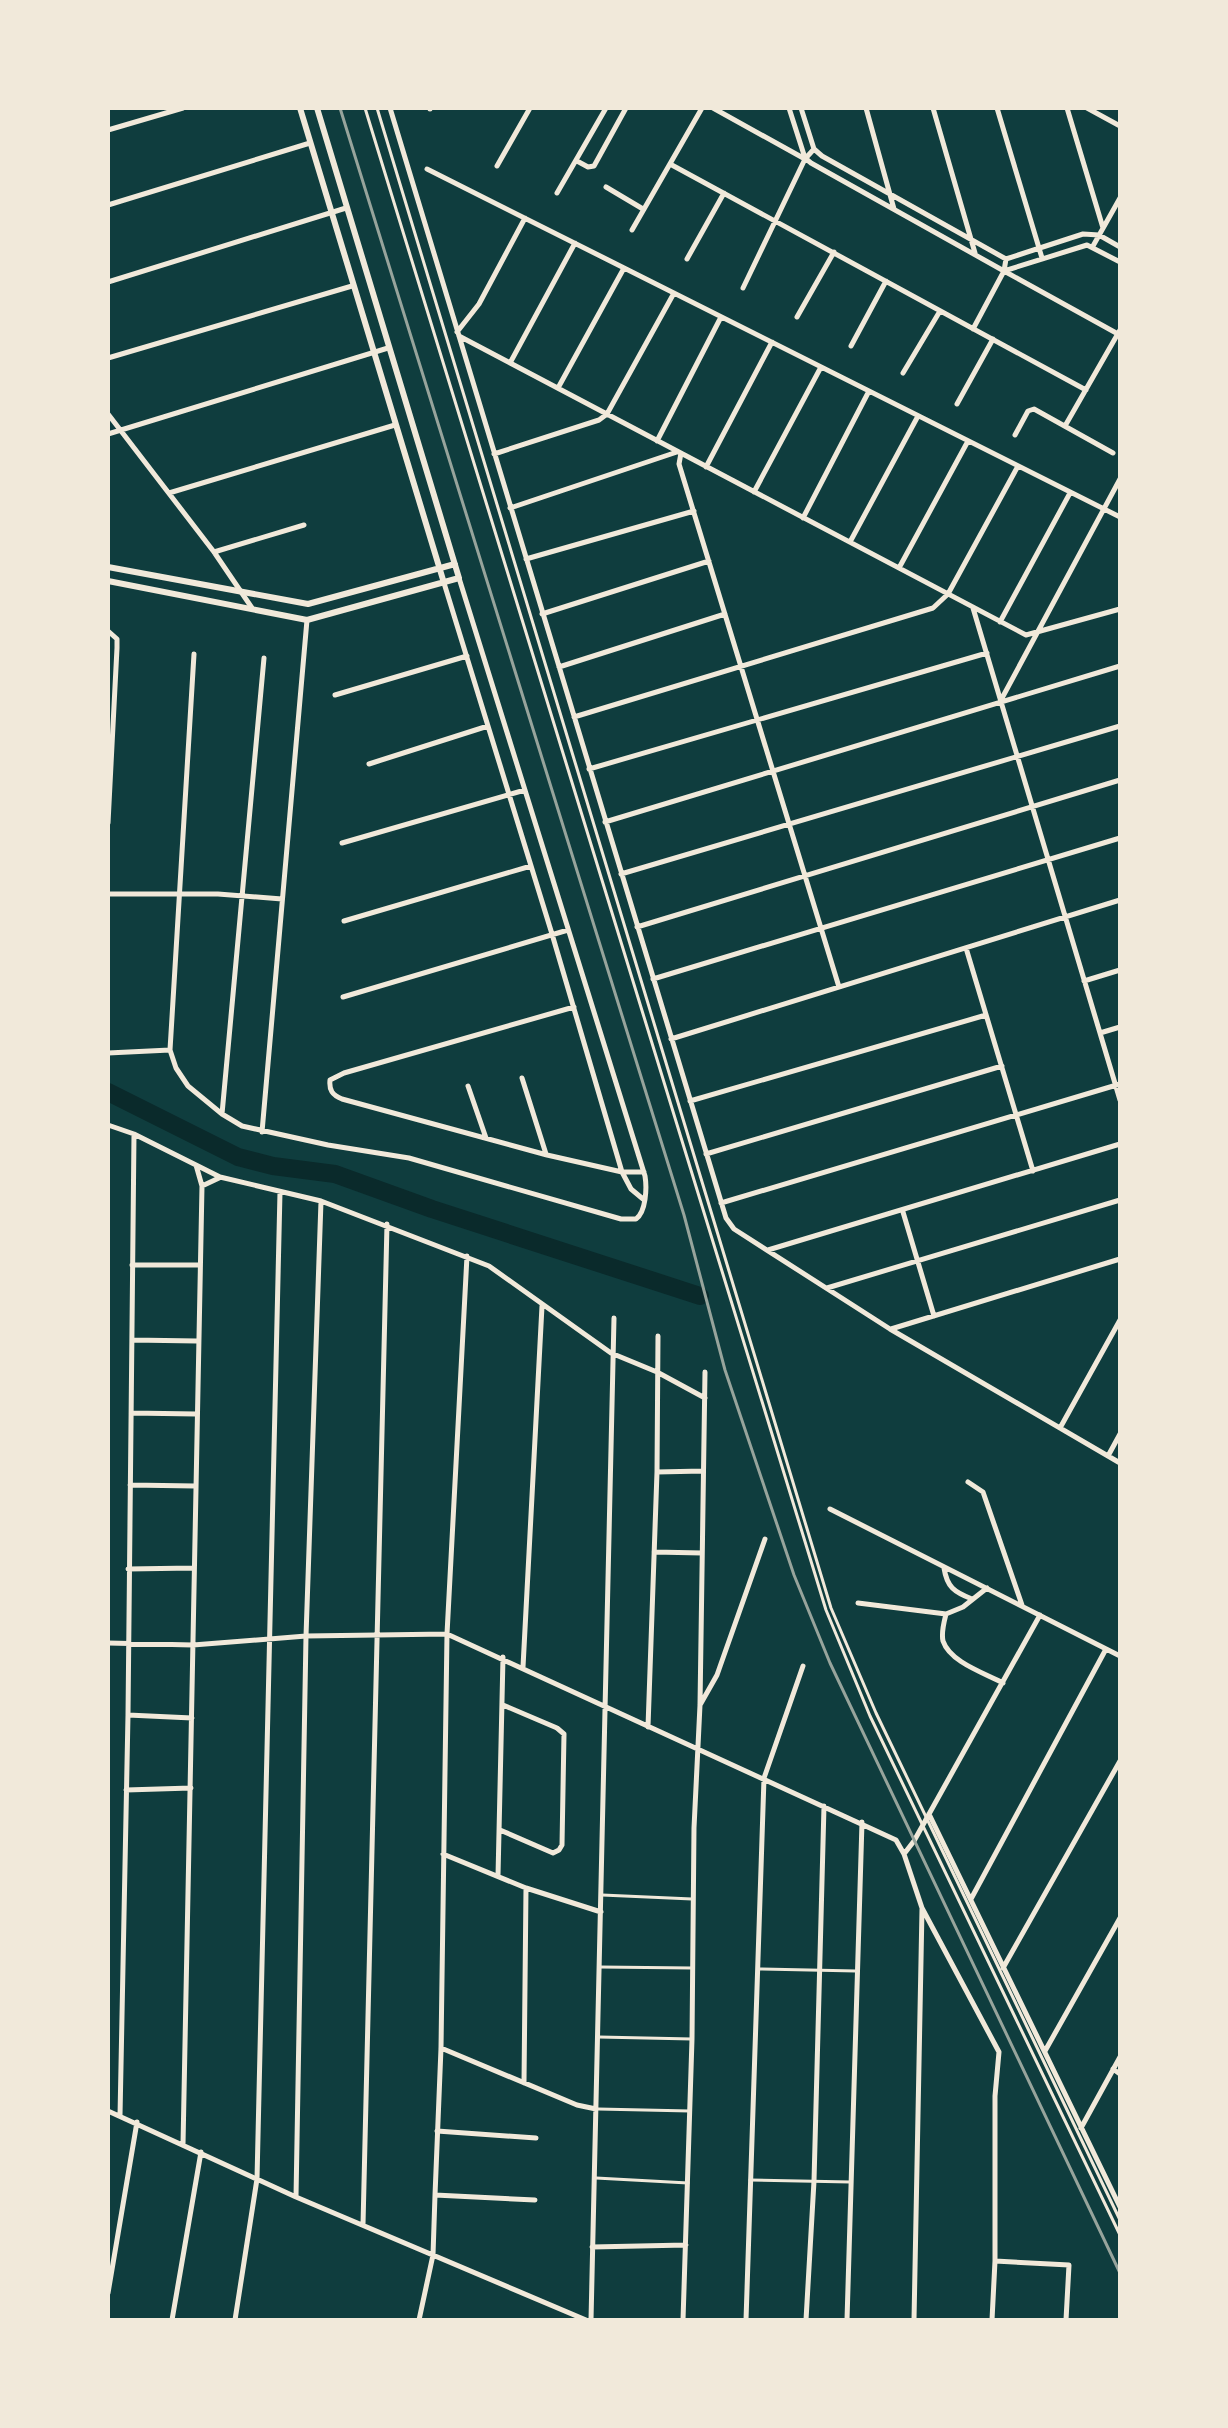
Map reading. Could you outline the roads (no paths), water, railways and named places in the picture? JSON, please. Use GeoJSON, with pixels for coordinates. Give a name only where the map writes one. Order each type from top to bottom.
{"type":"FeatureCollection","features":[{"type":"Feature","properties":{"kind":"street"},"geometry":{"type":"LineString","coordinates":[[108,130],[183,108]]}},
{"type":"Feature","properties":{"kind":"street"},"geometry":{"type":"LineString","coordinates":[[300,108],[622,1172],[631,1189],[643,1199]]}},
{"type":"Feature","properties":{"kind":"street"},"geometry":{"type":"LineString","coordinates":[[194,654],[170,1050],[176,1068],[188,1086],[222,1114],[242,1126],[262,1132],[409,1158],[621,1219],[636,1219],[642,1215],[646,1184],[644,1172],[388,348],[317,108]]}},
{"type":"Feature","properties":{"kind":"street"},"geometry":{"type":"LineString","coordinates":[[390,108],[726,1218],[734,1229],[890,1329],[1120,1463]]}},
{"type":"Feature","properties":{"kind":"street"},"geometry":{"type":"LineString","coordinates":[[497,166],[530,108]]}},
{"type":"Feature","properties":{"kind":"street"},"geometry":{"type":"LineString","coordinates":[[557,193],[606,108]]}},
{"type":"Feature","properties":{"kind":"street"},"geometry":{"type":"LineString","coordinates":[[577,161],[590,168],[596,164],[626,108]]}},
{"type":"Feature","properties":{"kind":"street"},"geometry":{"type":"LineString","coordinates":[[632,230],[702,108]]}},
{"type":"Feature","properties":{"kind":"street"},"geometry":{"type":"LineString","coordinates":[[713,108],[1119,332],[1065,426]]}},
{"type":"Feature","properties":{"kind":"street"},"geometry":{"type":"LineString","coordinates":[[789,108],[805,158]]}},
{"type":"Feature","properties":{"kind":"street"},"geometry":{"type":"LineString","coordinates":[[801,108],[814,149],[822,156],[1006,259],[1083,234],[1099,235],[1120,247]]}},
{"type":"Feature","properties":{"kind":"street"},"geometry":{"type":"LineString","coordinates":[[866,108],[894,209]]}},
{"type":"Feature","properties":{"kind":"street"},"geometry":{"type":"LineString","coordinates":[[933,108],[975,254]]}},
{"type":"Feature","properties":{"kind":"street"},"geometry":{"type":"LineString","coordinates":[[997,108],[1042,258]]}},
{"type":"Feature","properties":{"kind":"street"},"geometry":{"type":"LineString","coordinates":[[1067,108],[1103,228]]}},
{"type":"Feature","properties":{"kind":"street"},"geometry":{"type":"LineString","coordinates":[[1087,108],[1120,126]]}},
{"type":"Feature","properties":{"kind":"street"},"geometry":{"type":"LineString","coordinates":[[108,205],[310,143]]}},
{"type":"Feature","properties":{"kind":"street"},"geometry":{"type":"LineString","coordinates":[[743,288],[805,158],[814,149]]}},
{"type":"Feature","properties":{"kind":"street"},"geometry":{"type":"LineString","coordinates":[[670,164],[1086,390]]}},
{"type":"Feature","properties":{"kind":"street"},"geometry":{"type":"LineString","coordinates":[[427,169],[1120,517]]}},
{"type":"Feature","properties":{"kind":"street"},"geometry":{"type":"LineString","coordinates":[[606,187],[644,210]]}},
{"type":"Feature","properties":{"kind":"street"},"geometry":{"type":"LineString","coordinates":[[687,259],[724,193]]}},
{"type":"Feature","properties":{"kind":"street"},"geometry":{"type":"LineString","coordinates":[[1093,246],[1120,198]]}},
{"type":"Feature","properties":{"kind":"street"},"geometry":{"type":"LineString","coordinates":[[108,282],[346,208]]}},
{"type":"Feature","properties":{"kind":"street"},"geometry":{"type":"LineString","coordinates":[[457,334],[479,304],[525,218]]}},
{"type":"Feature","properties":{"kind":"street"},"geometry":{"type":"LineString","coordinates":[[510,363],[575,243]]}},
{"type":"Feature","properties":{"kind":"street"},"geometry":{"type":"LineString","coordinates":[[1004,271],[1087,245],[1120,262]]}},
{"type":"Feature","properties":{"kind":"street"},"geometry":{"type":"LineString","coordinates":[[797,317],[834,252]]}},
{"type":"Feature","properties":{"kind":"street"},"geometry":{"type":"LineString","coordinates":[[973,329],[1004,271],[1006,259]]}},
{"type":"Feature","properties":{"kind":"street"},"geometry":{"type":"LineString","coordinates":[[558,388],[624,268]]}},
{"type":"Feature","properties":{"kind":"street"},"geometry":{"type":"LineString","coordinates":[[851,346],[886,281]]}},
{"type":"Feature","properties":{"kind":"street"},"geometry":{"type":"LineString","coordinates":[[108,358],[352,286]]}},
{"type":"Feature","properties":{"kind":"street"},"geometry":{"type":"LineString","coordinates":[[493,454],[599,420],[607,414],[674,293]]}},
{"type":"Feature","properties":{"kind":"street"},"geometry":{"type":"LineString","coordinates":[[903,373],[940,311]]}},
{"type":"Feature","properties":{"kind":"street"},"geometry":{"type":"LineString","coordinates":[[657,441],[721,317]]}},
{"type":"Feature","properties":{"kind":"street"},"geometry":{"type":"LineString","coordinates":[[457,334],[1026,635],[1120,609]]}},
{"type":"Feature","properties":{"kind":"street"},"geometry":{"type":"LineString","coordinates":[[957,404],[993,339]]}},
{"type":"Feature","properties":{"kind":"street"},"geometry":{"type":"LineString","coordinates":[[706,467],[772,342]]}},
{"type":"Feature","properties":{"kind":"street"},"geometry":{"type":"LineString","coordinates":[[108,434],[388,348]]}},
{"type":"Feature","properties":{"kind":"street"},"geometry":{"type":"LineString","coordinates":[[754,492],[821,367]]}},
{"type":"Feature","properties":{"kind":"street"},"geometry":{"type":"LineString","coordinates":[[803,518],[869,391]]}},
{"type":"Feature","properties":{"kind":"street"},"geometry":{"type":"LineString","coordinates":[[1015,435],[1028,411],[1034,409],[1113,453]]}},
{"type":"Feature","properties":{"kind":"street"},"geometry":{"type":"LineString","coordinates":[[108,414],[214,552],[252,608]]}},
{"type":"Feature","properties":{"kind":"street"},"geometry":{"type":"LineString","coordinates":[[850,542],[918,416]]}},
{"type":"Feature","properties":{"kind":"street"},"geometry":{"type":"LineString","coordinates":[[169,493],[395,425]]}},
{"type":"Feature","properties":{"kind":"street"},"geometry":{"type":"LineString","coordinates":[[899,568],[968,441]]}},
{"type":"Feature","properties":{"kind":"street"},"geometry":{"type":"LineString","coordinates":[[510,508],[679,452]]}},
{"type":"Feature","properties":{"kind":"street"},"geometry":{"type":"LineString","coordinates":[[679,452],[679,464],[839,987]]}},
{"type":"Feature","properties":{"kind":"street"},"geometry":{"type":"LineString","coordinates":[[574,717],[933,608],[948,594],[1018,466]]}},
{"type":"Feature","properties":{"kind":"street"},"geometry":{"type":"LineString","coordinates":[[1001,701],[1120,479]]}},
{"type":"Feature","properties":{"kind":"street"},"geometry":{"type":"LineString","coordinates":[[1000,622],[1070,492]]}},
{"type":"Feature","properties":{"kind":"street"},"geometry":{"type":"LineString","coordinates":[[526,560],[694,511]]}},
{"type":"Feature","properties":{"kind":"street"},"geometry":{"type":"LineString","coordinates":[[214,552],[304,525]]}},
{"type":"Feature","properties":{"kind":"street"},"geometry":{"type":"LineString","coordinates":[[542,614],[709,561]]}},
{"type":"Feature","properties":{"kind":"street"},"geometry":{"type":"LineString","coordinates":[[108,567],[308,604],[455,564]]}},
{"type":"Feature","properties":{"kind":"street"},"geometry":{"type":"LineString","coordinates":[[108,581],[307,620],[459,578]]}},
{"type":"Feature","properties":{"kind":"street"},"geometry":{"type":"LineString","coordinates":[[973,608],[1120,1100]]}},
{"type":"Feature","properties":{"kind":"street"},"geometry":{"type":"LineString","coordinates":[[558,667],[725,614]]}},
{"type":"Feature","properties":{"kind":"street"},"geometry":{"type":"LineString","coordinates":[[262,1132],[307,620]]}},
{"type":"Feature","properties":{"kind":"street"},"geometry":{"type":"LineString","coordinates":[[108,823],[111,708],[117,639],[110,633]]}},
{"type":"Feature","properties":{"kind":"street"},"geometry":{"type":"LineString","coordinates":[[589,769],[987,653]]}},
{"type":"Feature","properties":{"kind":"street"},"geometry":{"type":"LineString","coordinates":[[335,695],[467,656]]}},
{"type":"Feature","properties":{"kind":"street"},"geometry":{"type":"LineString","coordinates":[[222,1114],[264,658]]}},
{"type":"Feature","properties":{"kind":"street"},"geometry":{"type":"LineString","coordinates":[[605,822],[1120,666]]}},
{"type":"Feature","properties":{"kind":"street"},"geometry":{"type":"LineString","coordinates":[[369,764],[488,726]]}},
{"type":"Feature","properties":{"kind":"street"},"geometry":{"type":"LineString","coordinates":[[621,874],[1120,726]]}},
{"type":"Feature","properties":{"kind":"street"},"geometry":{"type":"LineString","coordinates":[[637,927],[1120,780]]}},
{"type":"Feature","properties":{"kind":"street"},"geometry":{"type":"LineString","coordinates":[[342,843],[525,790]]}},
{"type":"Feature","properties":{"kind":"street"},"geometry":{"type":"LineString","coordinates":[[653,979],[1120,838]]}},
{"type":"Feature","properties":{"kind":"street"},"geometry":{"type":"LineString","coordinates":[[344,921],[531,866]]}},
{"type":"Feature","properties":{"kind":"street"},"geometry":{"type":"LineString","coordinates":[[108,894],[282,899]]}},
{"type":"Feature","properties":{"kind":"street"},"geometry":{"type":"LineString","coordinates":[[671,1039],[1120,900]]}},
{"type":"Feature","properties":{"kind":"street"},"geometry":{"type":"LineString","coordinates":[[343,997],[568,930]]}},
{"type":"Feature","properties":{"kind":"street"},"geometry":{"type":"LineString","coordinates":[[966,948],[1033,1171]]}},
{"type":"Feature","properties":{"kind":"street"},"geometry":{"type":"LineString","coordinates":[[1084,981],[1120,970]]}},
{"type":"Feature","properties":{"kind":"street"},"geometry":{"type":"LineString","coordinates":[[574,1007],[344,1073],[330,1080],[329,1086],[336,1096],[547,1155],[622,1172],[644,1172]]}},
{"type":"Feature","properties":{"kind":"street"},"geometry":{"type":"LineString","coordinates":[[690,1101],[986,1015]]}},
{"type":"Feature","properties":{"kind":"street"},"geometry":{"type":"LineString","coordinates":[[1100,1033],[1120,1027]]}},
{"type":"Feature","properties":{"kind":"street"},"geometry":{"type":"LineString","coordinates":[[108,1053],[170,1050]]}},
{"type":"Feature","properties":{"kind":"street"},"geometry":{"type":"LineString","coordinates":[[706,1154],[1002,1066]]}},
{"type":"Feature","properties":{"kind":"street"},"geometry":{"type":"LineString","coordinates":[[522,1078],[547,1155]]}},
{"type":"Feature","properties":{"kind":"street"},"geometry":{"type":"LineString","coordinates":[[721,1203],[1118,1085]]}},
{"type":"Feature","properties":{"kind":"street"},"geometry":{"type":"LineString","coordinates":[[468,1086],[486,1138]]}},
{"type":"Feature","properties":{"kind":"street"},"geometry":{"type":"LineString","coordinates":[[108,1125],[134,1134],[220,1177],[321,1201],[489,1266],[611,1353],[657,1372],[705,1398]]}},
{"type":"Feature","properties":{"kind":"street"},"geometry":{"type":"LineString","coordinates":[[120,2116],[134,1134]]}},
{"type":"Feature","properties":{"kind":"street"},"geometry":{"type":"LineString","coordinates":[[767,1250],[903,1212],[1120,1144]]}},
{"type":"Feature","properties":{"kind":"street"},"geometry":{"type":"LineString","coordinates":[[183,2145],[202,1186],[196,1165]]}},
{"type":"Feature","properties":{"kind":"street"},"geometry":{"type":"LineString","coordinates":[[202,1186],[220,1177]]}},
{"type":"Feature","properties":{"kind":"street"},"geometry":{"type":"LineString","coordinates":[[235,2320],[257,2179],[280,1192]]}},
{"type":"Feature","properties":{"kind":"street"},"geometry":{"type":"LineString","coordinates":[[826,1288],[1120,1200]]}},
{"type":"Feature","properties":{"kind":"street"},"geometry":{"type":"LineString","coordinates":[[296,2197],[306,1636],[321,1201]]}},
{"type":"Feature","properties":{"kind":"street"},"geometry":{"type":"LineString","coordinates":[[903,1212],[934,1316]]}},
{"type":"Feature","properties":{"kind":"street"},"geometry":{"type":"LineString","coordinates":[[363,2225],[387,1224]]}},
{"type":"Feature","properties":{"kind":"street"},"geometry":{"type":"LineString","coordinates":[[419,2320],[433,2255],[441,2048],[447,1634],[467,1256]]}},
{"type":"Feature","properties":{"kind":"street"},"geometry":{"type":"LineString","coordinates":[[890,1329],[1120,1259]]}},
{"type":"Feature","properties":{"kind":"street"},"geometry":{"type":"LineString","coordinates":[[132,1265],[199,1265]]}},
{"type":"Feature","properties":{"kind":"street"},"geometry":{"type":"LineString","coordinates":[[523,1667],[542,1305]]}},
{"type":"Feature","properties":{"kind":"street"},"geometry":{"type":"LineString","coordinates":[[108,2111],[296,2197],[588,2320],[602,1895],[614,1318]]}},
{"type":"Feature","properties":{"kind":"street"},"geometry":{"type":"LineString","coordinates":[[1060,1428],[1120,1320]]}},
{"type":"Feature","properties":{"kind":"street"},"geometry":{"type":"LineString","coordinates":[[648,1727],[657,1472],[658,1336]]}},
{"type":"Feature","properties":{"kind":"street"},"geometry":{"type":"LineString","coordinates":[[132,1340],[197,1341]]}},
{"type":"Feature","properties":{"kind":"street"},"geometry":{"type":"LineString","coordinates":[[683,2320],[692,2039],[692,1899],[700,1705],[705,1372]]}},
{"type":"Feature","properties":{"kind":"street"},"geometry":{"type":"LineString","coordinates":[[131,1413],[196,1414]]}},
{"type":"Feature","properties":{"kind":"street"},"geometry":{"type":"LineString","coordinates":[[1108,1456],[1120,1434]]}},
{"type":"Feature","properties":{"kind":"street"},"geometry":{"type":"LineString","coordinates":[[657,1472],[703,1471]]}},
{"type":"Feature","properties":{"kind":"street"},"geometry":{"type":"LineString","coordinates":[[968,1482],[983,1492],[1023,1606]]}},
{"type":"Feature","properties":{"kind":"street"},"geometry":{"type":"LineString","coordinates":[[130,1485],[195,1486]]}},
{"type":"Feature","properties":{"kind":"street"},"geometry":{"type":"LineString","coordinates":[[830,1509],[1120,1656]]}},
{"type":"Feature","properties":{"kind":"street"},"geometry":{"type":"LineString","coordinates":[[700,1705],[717,1675],[765,1539]]}},
{"type":"Feature","properties":{"kind":"street"},"geometry":{"type":"LineString","coordinates":[[654,1552],[702,1553]]}},
{"type":"Feature","properties":{"kind":"street"},"geometry":{"type":"LineString","coordinates":[[944,1567],[946,1583],[972,1600]]}},
{"type":"Feature","properties":{"kind":"street"},"geometry":{"type":"LineString","coordinates":[[128,1569],[193,1568]]}},
{"type":"Feature","properties":{"kind":"street"},"geometry":{"type":"LineString","coordinates":[[858,1603],[946,1614],[955,1612],[987,1588]]}},
{"type":"Feature","properties":{"kind":"street"},"geometry":{"type":"LineString","coordinates":[[946,1614],[944,1642],[952,1654],[1003,1683]]}},
{"type":"Feature","properties":{"kind":"street"},"geometry":{"type":"LineString","coordinates":[[904,1854],[923,1826],[1040,1615]]}},
{"type":"Feature","properties":{"kind":"street"},"geometry":{"type":"LineString","coordinates":[[108,1643],[193,1645],[306,1636],[447,1634],[503,1657],[697,1750],[896,1840],[904,1854],[922,1908],[999,2052],[995,2096],[992,2320]]}},
{"type":"Feature","properties":{"kind":"street"},"geometry":{"type":"LineString","coordinates":[[970,1900],[1106,1649]]}},
{"type":"Feature","properties":{"kind":"street"},"geometry":{"type":"LineString","coordinates":[[498,1876],[503,1657]]}},
{"type":"Feature","properties":{"kind":"street"},"geometry":{"type":"LineString","coordinates":[[746,2320],[764,1778],[803,1666]]}},
{"type":"Feature","properties":{"kind":"street"},"geometry":{"type":"LineString","coordinates":[[500,1830],[553,1853],[562,1845],[564,1734],[557,1728],[503,1705]]}},
{"type":"Feature","properties":{"kind":"street"},"geometry":{"type":"LineString","coordinates":[[128,1715],[192,1718]]}},
{"type":"Feature","properties":{"kind":"street"},"geometry":{"type":"LineString","coordinates":[[1003,1968],[1120,1761]]}},
{"type":"Feature","properties":{"kind":"street"},"geometry":{"type":"LineString","coordinates":[[126,1790],[191,1788]]}},
{"type":"Feature","properties":{"kind":"street"},"geometry":{"type":"LineString","coordinates":[[806,2320],[814,2181],[824,1806]]}},
{"type":"Feature","properties":{"kind":"street"},"geometry":{"type":"LineString","coordinates":[[928,1816],[1120,2207]]}},
{"type":"Feature","properties":{"kind":"street"},"geometry":{"type":"LineString","coordinates":[[847,2320],[862,1822]]}},
{"type":"Feature","properties":{"kind":"street"},"geometry":{"type":"LineString","coordinates":[[443,1854],[526,1888],[601,1912]]}},
{"type":"Feature","properties":{"kind":"street"},"geometry":{"type":"LineString","coordinates":[[524,2083],[526,1888]]}},
{"type":"Feature","properties":{"kind":"street"},"geometry":{"type":"LineString","coordinates":[[914,2320],[922,1908]]}},
{"type":"Feature","properties":{"kind":"street"},"geometry":{"type":"LineString","coordinates":[[1044,2052],[1120,1918]]}},
{"type":"Feature","properties":{"kind":"street"},"geometry":{"type":"LineString","coordinates":[[441,2048],[577,2105],[596,2109]]}},
{"type":"Feature","properties":{"kind":"street"},"geometry":{"type":"LineString","coordinates":[[1081,2128],[1120,2057]]}},
{"type":"Feature","properties":{"kind":"street"},"geometry":{"type":"LineString","coordinates":[[1113,2069],[1120,2074]]}},
{"type":"Feature","properties":{"kind":"street"},"geometry":{"type":"LineString","coordinates":[[108,2293],[137,2122]]}},
{"type":"Feature","properties":{"kind":"street"},"geometry":{"type":"LineString","coordinates":[[437,2131],[536,2138]]}},
{"type":"Feature","properties":{"kind":"street"},"geometry":{"type":"LineString","coordinates":[[172,2320],[201,2152]]}},
{"type":"Feature","properties":{"kind":"street"},"geometry":{"type":"LineString","coordinates":[[435,2195],[535,2200]]}},
{"type":"Feature","properties":{"kind":"street"},"geometry":{"type":"LineString","coordinates":[[592,2247],[686,2245]]}},
{"type":"Feature","properties":{"kind":"street"},"geometry":{"type":"LineString","coordinates":[[995,2261],[1069,2265],[1066,2320]]}},
{"type":"Feature","properties":{"kind":"lane"},"geometry":{"type":"LineString","coordinates":[[365,108],[826,1610],[870,1716],[1120,2235]]}},
{"type":"Feature","properties":{"kind":"lane"},"geometry":{"type":"LineString","coordinates":[[377,108],[831,1608],[876,1713],[1120,2220]]}},
{"type":"Feature","properties":{"kind":"lane"},"geometry":{"type":"LineString","coordinates":[[602,1895],[692,1899]]}},
{"type":"Feature","properties":{"kind":"lane"},"geometry":{"type":"LineString","coordinates":[[600,1967],[692,1968]]}},
{"type":"Feature","properties":{"kind":"lane"},"geometry":{"type":"LineString","coordinates":[[758,1969],[856,1971]]}},
{"type":"Feature","properties":{"kind":"lane"},"geometry":{"type":"LineString","coordinates":[[598,2037],[692,2039]]}},
{"type":"Feature","properties":{"kind":"lane"},"geometry":{"type":"LineString","coordinates":[[596,2109],[690,2111]]}},
{"type":"Feature","properties":{"kind":"lane"},"geometry":{"type":"LineString","coordinates":[[593,2178],[688,2183]]}},
{"type":"Feature","properties":{"kind":"lane"},"geometry":{"type":"LineString","coordinates":[[750,2180],[851,2182]]}},
{"type":"Feature","properties":{"kind":"waterway"},"geometry":{"type":"LineString","coordinates":[[108,1092],[238,1157],[273,1166],[335,1174],[432,1209],[700,1296]]}},
{"type":"Feature","properties":{"kind":"railway"},"geometry":{"type":"LineString","coordinates":[[340,108],[684,1215],[725,1370],[794,1575],[830,1663],[1120,2273]]}}]}
